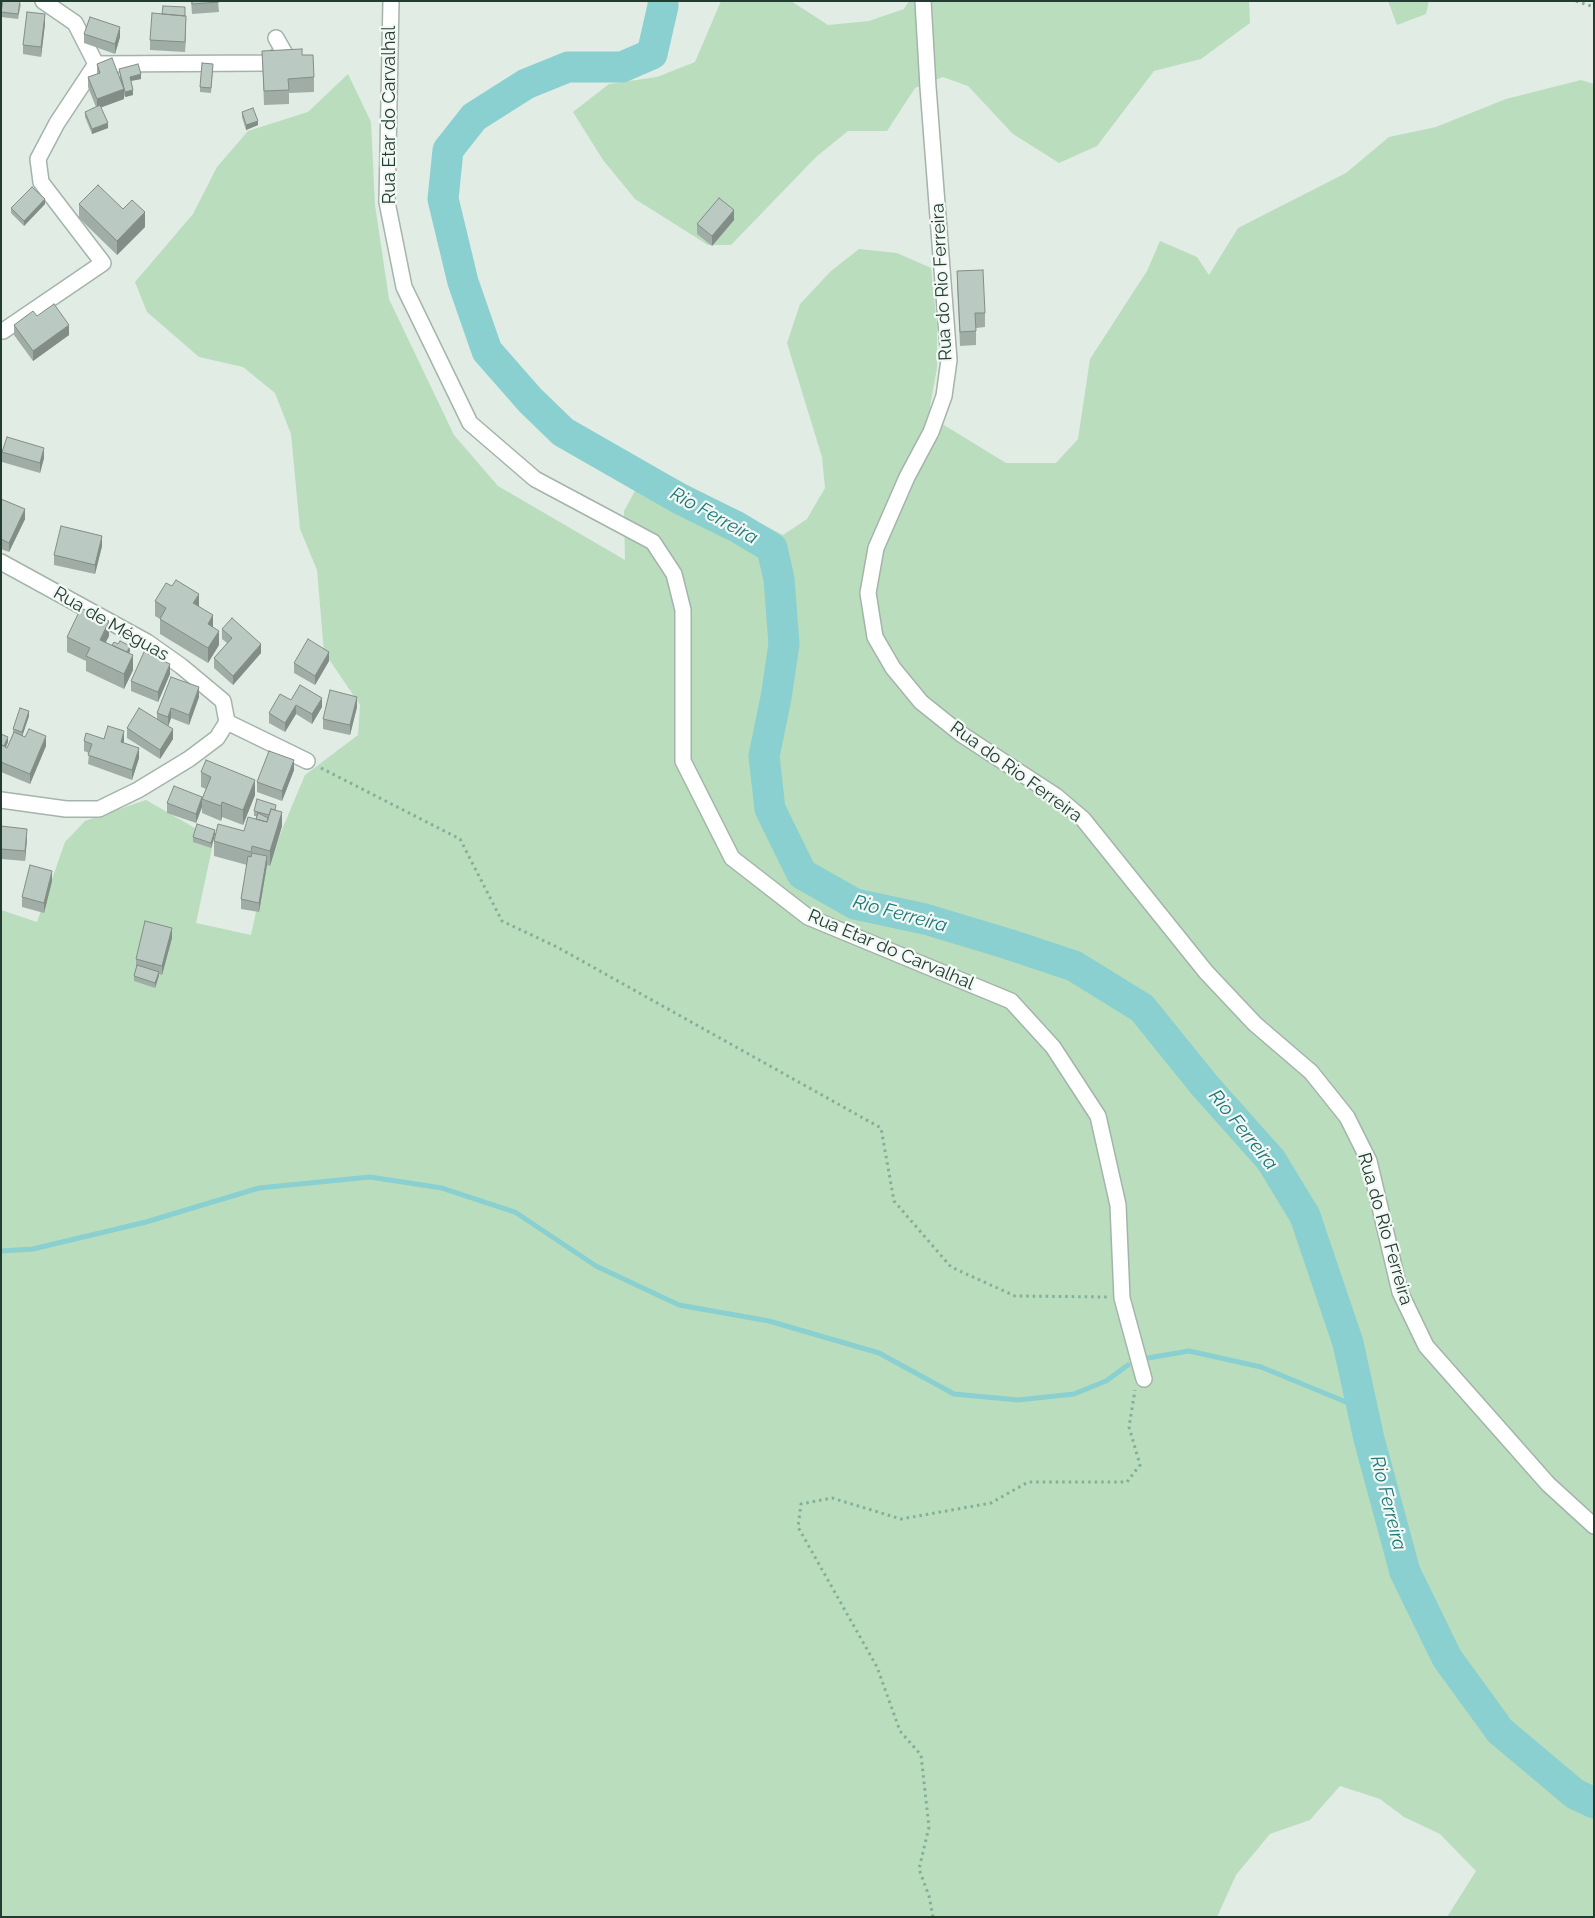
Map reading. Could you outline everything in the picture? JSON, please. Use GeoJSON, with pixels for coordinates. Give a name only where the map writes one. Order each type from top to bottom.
{"type":"FeatureCollection","features":[{"type":"Feature","properties":{"kind":"street"},"geometry":{"type":"LineString","coordinates":[[43,1],[75,23],[96,64]]}},
{"type":"Feature","properties":{"kind":"street","name":"Rua Etar do Carvalhal"},"geometry":{"type":"LineString","coordinates":[[391,1],[387,202],[404,287],[470,423],[535,479],[652,542],[674,574],[682,610],[683,761],[732,858],[808,917],[1011,1001],[1053,1047],[1098,1116],[1118,1205],[1122,1298],[1144,1379]]}},
{"type":"Feature","properties":{"kind":"street","name":"Rua do Rio Ferreira"},"geometry":{"type":"LineString","coordinates":[[923,1],[949,360],[944,396],[931,432],[907,477],[876,548],[868,593],[875,637],[893,668],[921,702],[961,734],[1048,791],[1083,819],[1206,972],[1255,1024],[1311,1072],[1348,1117],[1369,1161],[1400,1292],[1426,1346],[1548,1484],[1594,1526]]}},
{"type":"Feature","properties":{"kind":"street"},"geometry":{"type":"LineString","coordinates":[[96,64],[266,64],[284,52],[276,38]]}},
{"type":"Feature","properties":{"kind":"street"},"geometry":{"type":"LineString","coordinates":[[3,330],[103,263],[41,182],[38,160],[58,123],[96,64]]}},
{"type":"Feature","properties":{"kind":"street","name":"Rua de Méguas"},"geometry":{"type":"LineString","coordinates":[[1,562],[147,642],[181,666],[223,701],[227,722]]}},
{"type":"Feature","properties":{"kind":"street"},"geometry":{"type":"LineString","coordinates":[[1,800],[66,809],[99,809],[138,790],[189,759],[217,738],[227,722],[307,761]]}},
{"type":"Feature","properties":{"kind":"path"},"geometry":{"type":"LineString","coordinates":[[1576,1],[1594,7]]}},
{"type":"Feature","properties":{"kind":"path"},"geometry":{"type":"LineString","coordinates":[[307,761],[460,839],[502,921],[557,947],[881,1128],[894,1201],[951,1267],[1015,1296],[1122,1298]]}},
{"type":"Feature","properties":{"kind":"path"},"geometry":{"type":"LineString","coordinates":[[933,1917],[929,1896],[919,1869],[928,1827],[921,1755],[900,1731],[877,1667],[798,1527],[801,1504],[832,1498],[900,1519],[991,1503],[1028,1482],[1127,1482],[1140,1465],[1130,1427],[1136,1382],[1144,1379]]}},
{"type":"Feature","properties":{"kind":"green space"},"geometry":{"type":"Polygon","coordinates":[[[721,1],[791,1],[828,25],[869,21],[904,9],[909,1],[1249,1],[1250,23],[1201,59],[1154,71],[1097,146],[1059,163],[1013,134],[968,86],[943,77],[915,88],[887,131],[848,131],[816,157],[731,245],[708,245],[635,199],[603,160],[573,112],[609,84],[657,77],[695,62],[721,1]]]}},
{"type":"Feature","properties":{"kind":"green space"},"geometry":{"type":"Polygon","coordinates":[[[1388,1],[1429,1],[1426,14],[1397,25],[1388,1]]]}},
{"type":"Feature","properties":{"kind":"green space"},"geometry":{"type":"Polygon","coordinates":[[[348,74],[371,122],[375,205],[389,299],[454,435],[498,486],[625,560],[624,511],[649,465],[783,535],[807,519],[825,488],[822,457],[787,343],[800,304],[831,271],[859,249],[897,253],[931,268],[937,325],[937,368],[930,407],[939,422],[1006,463],[1056,463],[1078,439],[1090,359],[1147,271],[1160,241],[1197,257],[1209,275],[1238,228],[1346,173],[1389,137],[1436,127],[1506,99],[1581,80],[1594,84],[1594,1917],[1447,1917],[1476,1871],[1440,1834],[1404,1817],[1380,1799],[1340,1786],[1310,1820],[1270,1834],[1236,1875],[1217,1917],[1,1917],[1,910],[37,922],[65,842],[85,821],[146,800],[214,839],[196,923],[251,935],[265,870],[305,775],[358,735],[360,705],[324,652],[317,570],[300,529],[291,434],[275,393],[243,367],[199,357],[147,312],[135,282],[193,214],[217,167],[248,131],[308,112],[348,74]]]}},
{"type":"Feature","properties":{"kind":"building"},"geometry":{"type":"Polygon","coordinates":[[[3,1],[20,1],[18,14],[1,12],[3,1]]]}},
{"type":"Feature","properties":{"kind":"building"},"geometry":{"type":"Polygon","coordinates":[[[192,1],[218,1],[219,2],[192,4],[192,1]]]}},
{"type":"Feature","properties":{"kind":"building"},"geometry":{"type":"Polygon","coordinates":[[[163,6],[185,7],[185,16],[162,14],[163,6]]]}},
{"type":"Feature","properties":{"kind":"building"},"geometry":{"type":"Polygon","coordinates":[[[27,12],[45,14],[41,47],[23,45],[27,12]]]}},
{"type":"Feature","properties":{"kind":"building"},"geometry":{"type":"Polygon","coordinates":[[[152,13],[186,16],[185,42],[150,40],[152,13]]]}},
{"type":"Feature","properties":{"kind":"building"},"geometry":{"type":"Polygon","coordinates":[[[90,17],[120,27],[115,44],[84,34],[90,17]]]}},
{"type":"Feature","properties":{"kind":"building"},"geometry":{"type":"Polygon","coordinates":[[[302,49],[302,55],[313,55],[314,77],[288,79],[289,90],[264,91],[262,51],[302,49]]]}},
{"type":"Feature","properties":{"kind":"building"},"geometry":{"type":"Polygon","coordinates":[[[112,58],[124,89],[97,99],[88,77],[100,73],[97,64],[112,58]]]}},
{"type":"Feature","properties":{"kind":"building"},"geometry":{"type":"Polygon","coordinates":[[[202,63],[213,64],[211,88],[200,87],[202,63]]]}},
{"type":"Feature","properties":{"kind":"building"},"geometry":{"type":"Polygon","coordinates":[[[138,64],[141,74],[130,77],[133,90],[125,92],[119,69],[138,64]]]}},
{"type":"Feature","properties":{"kind":"building"},"geometry":{"type":"Polygon","coordinates":[[[100,105],[108,123],[92,129],[85,112],[100,105]]]}},
{"type":"Feature","properties":{"kind":"building"},"geometry":{"type":"Polygon","coordinates":[[[253,108],[258,121],[246,125],[242,112],[253,108]]]}},
{"type":"Feature","properties":{"kind":"building"},"geometry":{"type":"Polygon","coordinates":[[[98,185],[123,209],[132,200],[145,212],[117,241],[79,204],[98,185]]]}},
{"type":"Feature","properties":{"kind":"building"},"geometry":{"type":"Polygon","coordinates":[[[32,187],[45,199],[24,221],[11,208],[32,187]]]}},
{"type":"Feature","properties":{"kind":"building"},"geometry":{"type":"Polygon","coordinates":[[[719,198],[734,210],[712,236],[697,224],[719,198]]]}},
{"type":"Feature","properties":{"kind":"building"},"geometry":{"type":"Polygon","coordinates":[[[983,270],[985,313],[975,313],[976,331],[960,332],[957,271],[983,270]]]}},
{"type":"Feature","properties":{"kind":"building"},"geometry":{"type":"Polygon","coordinates":[[[54,304],[69,325],[33,351],[14,325],[33,311],[37,316],[54,304]]]}},
{"type":"Feature","properties":{"kind":"building"},"geometry":{"type":"Polygon","coordinates":[[[7,437],[44,448],[40,463],[2,452],[7,437]]]}},
{"type":"Feature","properties":{"kind":"building"},"geometry":{"type":"Polygon","coordinates":[[[1,499],[25,509],[9,543],[1,539],[1,499]]]}},
{"type":"Feature","properties":{"kind":"building"},"geometry":{"type":"Polygon","coordinates":[[[61,526],[102,536],[95,565],[54,555],[61,526]]]}},
{"type":"Feature","properties":{"kind":"building"},"geometry":{"type":"Polygon","coordinates":[[[176,580],[199,594],[193,603],[213,615],[208,624],[219,631],[208,648],[160,619],[166,608],[155,601],[166,583],[172,586],[176,580]]]}},
{"type":"Feature","properties":{"kind":"building"},"geometry":{"type":"Polygon","coordinates":[[[81,608],[109,621],[100,640],[133,655],[124,674],[86,656],[90,648],[67,637],[81,608]]]}},
{"type":"Feature","properties":{"kind":"building"},"geometry":{"type":"Polygon","coordinates":[[[232,618],[261,644],[233,676],[214,658],[232,638],[222,629],[232,618]]]}},
{"type":"Feature","properties":{"kind":"building"},"geometry":{"type":"Polygon","coordinates":[[[308,639],[329,652],[315,676],[294,663],[308,639]]]}},
{"type":"Feature","properties":{"kind":"building"},"geometry":{"type":"Polygon","coordinates":[[[120,641],[130,646],[127,652],[112,645],[114,642],[118,644],[120,641]]]}},
{"type":"Feature","properties":{"kind":"building"},"geometry":{"type":"Polygon","coordinates":[[[144,652],[170,664],[158,692],[131,681],[144,652]]]}},
{"type":"Feature","properties":{"kind":"building"},"geometry":{"type":"Polygon","coordinates":[[[171,677],[199,687],[189,715],[171,708],[168,717],[157,713],[171,677]]]}},
{"type":"Feature","properties":{"kind":"building"},"geometry":{"type":"Polygon","coordinates":[[[300,685],[322,698],[312,714],[296,705],[285,723],[269,713],[280,694],[291,700],[300,685]]]}},
{"type":"Feature","properties":{"kind":"building"},"geometry":{"type":"Polygon","coordinates":[[[330,690],[357,697],[350,725],[323,719],[330,690]]]}},
{"type":"Feature","properties":{"kind":"building"},"geometry":{"type":"Polygon","coordinates":[[[20,708],[29,711],[22,732],[13,729],[20,708]]]}},
{"type":"Feature","properties":{"kind":"building"},"geometry":{"type":"Polygon","coordinates":[[[139,708],[173,729],[160,750],[127,728],[139,708]]]}},
{"type":"Feature","properties":{"kind":"building"},"geometry":{"type":"Polygon","coordinates":[[[108,726],[124,731],[121,742],[139,748],[132,770],[88,755],[92,744],[84,741],[86,733],[104,739],[108,726]]]}},
{"type":"Feature","properties":{"kind":"building"},"geometry":{"type":"Polygon","coordinates":[[[29,729],[46,736],[30,774],[1,762],[2,745],[7,748],[14,732],[25,737],[29,729]]]}},
{"type":"Feature","properties":{"kind":"building"},"geometry":{"type":"Polygon","coordinates":[[[1,734],[8,737],[1,748],[1,734]]]}},
{"type":"Feature","properties":{"kind":"building"},"geometry":{"type":"Polygon","coordinates":[[[269,751],[294,760],[282,791],[257,782],[269,751]]]}},
{"type":"Feature","properties":{"kind":"building"},"geometry":{"type":"Polygon","coordinates":[[[206,760],[255,780],[243,810],[222,802],[221,806],[202,799],[211,777],[201,772],[206,760]]]}},
{"type":"Feature","properties":{"kind":"building"},"geometry":{"type":"Polygon","coordinates":[[[174,786],[202,797],[196,814],[167,803],[174,786]]]}},
{"type":"Feature","properties":{"kind":"building"},"geometry":{"type":"Polygon","coordinates":[[[257,799],[276,805],[275,810],[271,809],[269,815],[254,811],[257,799]]]}},
{"type":"Feature","properties":{"kind":"building"},"geometry":{"type":"Polygon","coordinates":[[[271,809],[282,812],[270,851],[252,846],[251,852],[214,841],[218,824],[244,831],[248,817],[267,822],[271,809]]]}},
{"type":"Feature","properties":{"kind":"building"},"geometry":{"type":"Polygon","coordinates":[[[258,813],[268,818],[267,822],[256,819],[258,813]]]}},
{"type":"Feature","properties":{"kind":"building"},"geometry":{"type":"Polygon","coordinates":[[[197,824],[215,830],[211,843],[193,837],[197,824]]]}},
{"type":"Feature","properties":{"kind":"building"},"geometry":{"type":"Polygon","coordinates":[[[1,826],[27,829],[25,851],[1,849],[1,826]]]}},
{"type":"Feature","properties":{"kind":"building"},"geometry":{"type":"Polygon","coordinates":[[[252,853],[267,856],[259,903],[241,899],[248,856],[251,857],[252,853]]]}},
{"type":"Feature","properties":{"kind":"building"},"geometry":{"type":"Polygon","coordinates":[[[30,865],[52,871],[44,903],[22,897],[30,865]]]}},
{"type":"Feature","properties":{"kind":"building"},"geometry":{"type":"Polygon","coordinates":[[[145,921],[172,928],[162,966],[136,959],[145,921]]]}},
{"type":"Feature","properties":{"kind":"building"},"geometry":{"type":"Polygon","coordinates":[[[137,965],[159,972],[155,983],[134,976],[137,965]]]}},
{"type":"Feature","properties":{"kind":"waterway","name":"Rio Ferreira"},"geometry":{"type":"LineString","coordinates":[[663,1],[652,54],[622,67],[568,67],[526,84],[474,117],[448,150],[443,199],[463,282],[487,351],[530,400],[563,432],[680,499],[737,527],[772,548],[779,579],[784,644],[776,698],[764,756],[770,809],[802,874],[855,904],[925,919],[1074,966],[1142,1008],[1205,1086],[1271,1160],[1305,1216],[1348,1343],[1369,1439],[1405,1572],[1447,1658],[1500,1731],[1575,1794],[1594,1803]]}},
{"type":"Feature","properties":{"kind":"waterway"},"geometry":{"type":"LineString","coordinates":[[1,1251],[33,1249],[146,1222],[259,1188],[370,1177],[442,1188],[515,1212],[596,1266],[679,1305],[769,1321],[879,1353],[954,1394],[1018,1400],[1074,1394],[1106,1381],[1128,1365]]}},
{"type":"Feature","properties":{"kind":"waterway"},"geometry":{"type":"LineString","coordinates":[[1148,1358],[1189,1351],[1261,1367],[1363,1409]]}}]}
